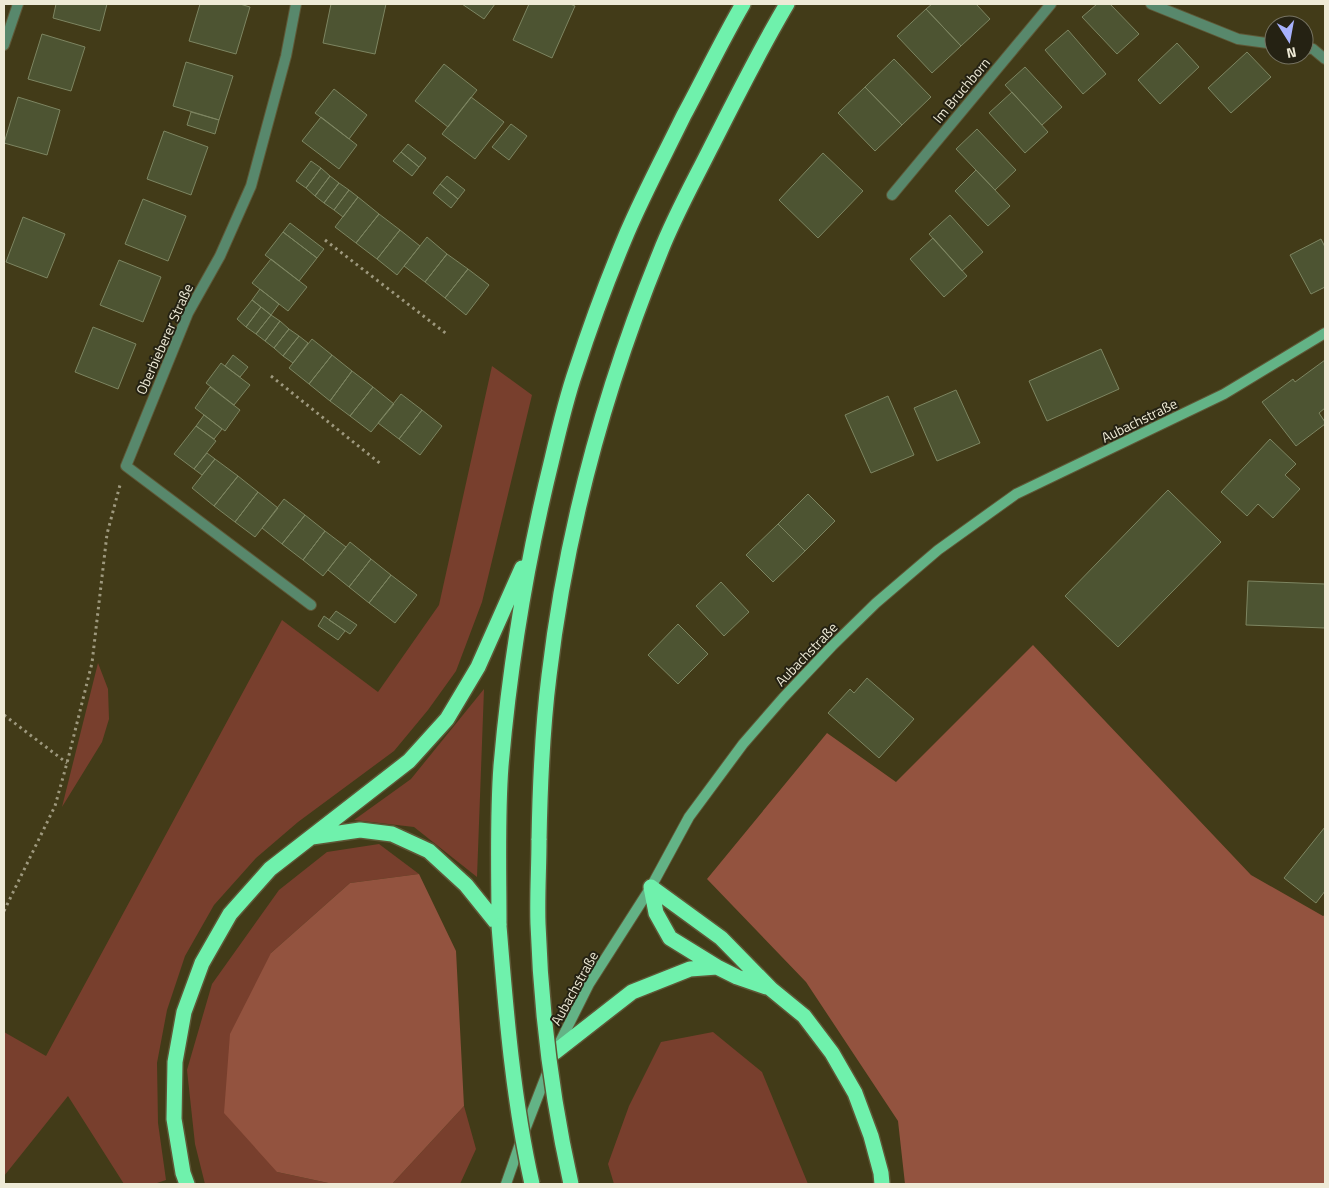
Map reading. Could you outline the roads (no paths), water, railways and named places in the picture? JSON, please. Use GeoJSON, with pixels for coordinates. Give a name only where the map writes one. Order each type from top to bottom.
{"type":"FeatureCollection","features":[{"type":"Feature","properties":{"kind":"highway"},"geometry":{"type":"LineString","coordinates":[[532,1184],[509,1040],[499,926],[501,768],[510,675],[523,596],[542,500],[563,415],[575,372],[598,307],[627,233],[659,165],[744,4]]}},
{"type":"Feature","properties":{"kind":"highway"},"geometry":{"type":"LineString","coordinates":[[571,1184],[556,1107],[542,987],[538,922],[541,769],[549,676],[561,600],[579,507],[612,383],[633,322],[660,251],[691,186],[732,104],[787,4]]}},
{"type":"Feature","properties":{"kind":"highway"},"geometry":{"type":"LineString","coordinates":[[187,1184],[183,1173],[174,1119],[175,1062],[184,1012],[202,963],[230,914],[270,868],[409,761],[447,719],[478,667],[533,544]]}},
{"type":"Feature","properties":{"kind":"highway"},"geometry":{"type":"LineString","coordinates":[[310,837],[360,830],[392,834],[430,851],[466,885],[499,926]]}},
{"type":"Feature","properties":{"kind":"highway"},"geometry":{"type":"LineString","coordinates":[[651,887],[656,913],[670,938],[716,968],[771,989]]}},
{"type":"Feature","properties":{"kind":"highway"},"geometry":{"type":"LineString","coordinates":[[651,887],[721,938],[771,989],[804,1016],[832,1053],[855,1093],[871,1136],[882,1184]]}},
{"type":"Feature","properties":{"kind":"highway"},"geometry":{"type":"LineString","coordinates":[[555,1052],[632,992],[690,969],[716,968]]}},
{"type":"Feature","properties":{"kind":"street"},"geometry":{"type":"LineString","coordinates":[[4,45],[18,4]]}},
{"type":"Feature","properties":{"kind":"street","name":"Oberbieberer Straße"},"geometry":{"type":"LineString","coordinates":[[296,4],[286,56],[251,186],[220,256],[188,313],[126,466],[311,605]]}},
{"type":"Feature","properties":{"kind":"street","name":"Im Bruchborn"},"geometry":{"type":"LineString","coordinates":[[892,195],[1051,4]]}},
{"type":"Feature","properties":{"kind":"street"},"geometry":{"type":"LineString","coordinates":[[1151,4],[1238,39],[1264,43]]}},
{"type":"Feature","properties":{"kind":"street"},"geometry":{"type":"LineString","coordinates":[[1314,50],[1325,59]]}},
{"type":"Feature","properties":{"kind":"street","name":"Aubachstraße"},"geometry":{"type":"LineString","coordinates":[[506,1184],[555,1052],[589,984],[651,887],[689,817],[743,744],[832,646],[876,603],[938,550],[1016,494],[1224,394],[1325,333]]}}]}
